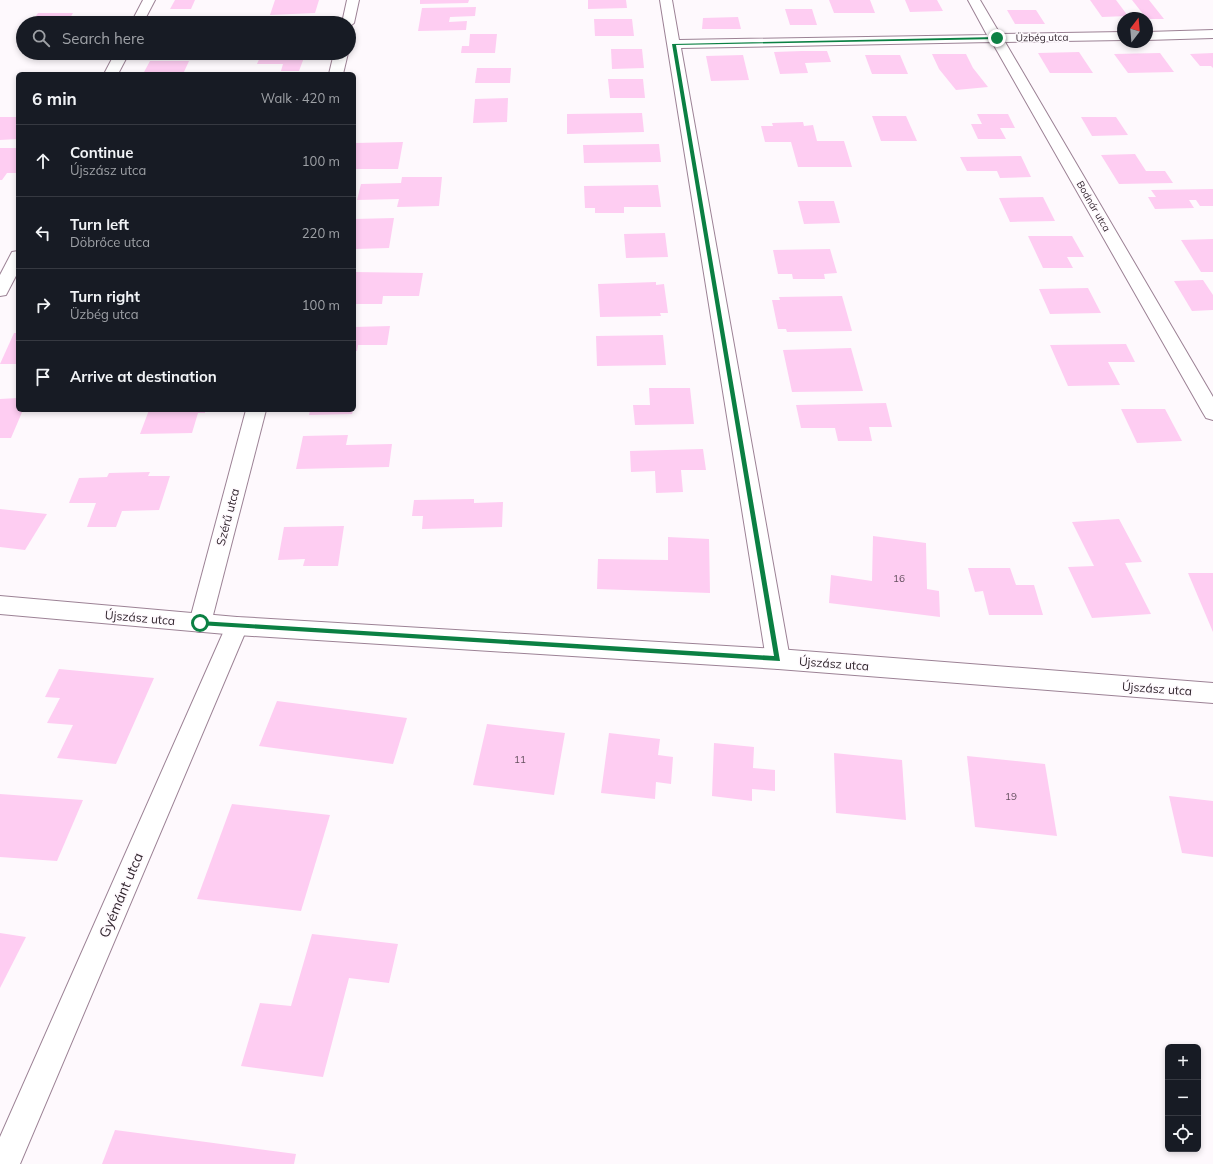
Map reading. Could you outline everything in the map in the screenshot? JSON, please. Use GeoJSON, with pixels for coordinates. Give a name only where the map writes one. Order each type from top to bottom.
{"type":"FeatureCollection","features":[{"type":"Feature","properties":{"kind":"street"},"geometry":{"type":"LineString","coordinates":[[141,16],[149,0]]}},
{"type":"Feature","properties":{"kind":"street"},"geometry":{"type":"LineString","coordinates":[[350,16],[353,0]]}},
{"type":"Feature","properties":{"kind":"street"},"geometry":{"type":"LineString","coordinates":[[666,0],[778,659]]}},
{"type":"Feature","properties":{"kind":"street","name":"Bodnár utca"},"geometry":{"type":"LineString","coordinates":[[974,0],[1213,413]]}},
{"type":"Feature","properties":{"kind":"street"},"geometry":{"type":"LineString","coordinates":[[1153,36],[1213,34]]}},
{"type":"Feature","properties":{"kind":"street","name":"Üzbég utca"},"geometry":{"type":"LineString","coordinates":[[674,44],[1117,36]]}},
{"type":"Feature","properties":{"kind":"street"},"geometry":{"type":"LineString","coordinates":[[112,72],[118,60]]}},
{"type":"Feature","properties":{"kind":"street"},"geometry":{"type":"LineString","coordinates":[[336,72],[339,60]]}},
{"type":"Feature","properties":{"kind":"street"},"geometry":{"type":"LineString","coordinates":[[0,291],[16,260]]}},
{"type":"Feature","properties":{"kind":"street","name":"Szérű utca"},"geometry":{"type":"LineString","coordinates":[[200,623],[255,412]]}},
{"type":"Feature","properties":{"kind":"street","name":"Újszász utca"},"geometry":{"type":"LineString","coordinates":[[0,605],[237,626],[778,659],[1213,694]]}},
{"type":"Feature","properties":{"kind":"street","name":"Gyémánt utca"},"geometry":{"type":"LineString","coordinates":[[4,1164],[237,626]]}},
{"type":"Feature","properties":{"kind":"building"},"geometry":{"type":"Polygon","coordinates":[[[175,0],[195,0],[191,9],[170,9],[175,0]]]}},
{"type":"Feature","properties":{"kind":"building"},"geometry":{"type":"Polygon","coordinates":[[[275,0],[319,0],[315,13],[270,15],[275,0]]]}},
{"type":"Feature","properties":{"kind":"building"},"geometry":{"type":"Polygon","coordinates":[[[420,0],[469,0],[468,3],[420,4],[420,0]]]}},
{"type":"Feature","properties":{"kind":"building"},"geometry":{"type":"Polygon","coordinates":[[[588,0],[626,0],[627,8],[588,9],[588,0]]]}},
{"type":"Feature","properties":{"kind":"building"},"geometry":{"type":"Polygon","coordinates":[[[829,0],[870,0],[875,13],[834,13],[829,0]]]}},
{"type":"Feature","properties":{"kind":"building"},"geometry":{"type":"Polygon","coordinates":[[[905,0],[937,0],[943,11],[910,12],[905,0]]]}},
{"type":"Feature","properties":{"kind":"building"},"geometry":{"type":"Polygon","coordinates":[[[1090,0],[1116,0],[1125,12],[1117,12],[1117,16],[1102,17],[1090,0]]]}},
{"type":"Feature","properties":{"kind":"building"},"geometry":{"type":"Polygon","coordinates":[[[1132,0],[1149,0],[1164,19],[1153,19],[1153,12],[1141,12],[1132,0]]]}},
{"type":"Feature","properties":{"kind":"building"},"geometry":{"type":"Polygon","coordinates":[[[476,7],[475,16],[450,17],[449,22],[467,21],[466,30],[418,31],[422,8],[476,7]]]}},
{"type":"Feature","properties":{"kind":"building"},"geometry":{"type":"Polygon","coordinates":[[[785,9],[812,9],[817,25],[790,25],[785,9]]]}},
{"type":"Feature","properties":{"kind":"building"},"geometry":{"type":"Polygon","coordinates":[[[1007,10],[1036,10],[1045,24],[1015,24],[1007,10]]]}},
{"type":"Feature","properties":{"kind":"building"},"geometry":{"type":"Polygon","coordinates":[[[38,13],[73,13],[71,16],[36,16],[38,13]]]}},
{"type":"Feature","properties":{"kind":"building"},"geometry":{"type":"Polygon","coordinates":[[[738,17],[741,29],[702,29],[703,18],[738,17]]]}},
{"type":"Feature","properties":{"kind":"building"},"geometry":{"type":"Polygon","coordinates":[[[594,19],[632,19],[634,36],[595,36],[594,19]]]}},
{"type":"Feature","properties":{"kind":"building"},"geometry":{"type":"Polygon","coordinates":[[[470,34],[497,34],[495,53],[461,53],[462,46],[469,46],[470,34]]]}},
{"type":"Feature","properties":{"kind":"building"},"geometry":{"type":"Polygon","coordinates":[[[611,49],[642,49],[644,68],[612,69],[611,49]]]}},
{"type":"Feature","properties":{"kind":"building"},"geometry":{"type":"Polygon","coordinates":[[[827,51],[831,62],[805,63],[808,73],[780,74],[774,52],[827,51]]]}},
{"type":"Feature","properties":{"kind":"building"},"geometry":{"type":"Polygon","coordinates":[[[1079,52],[1093,73],[1050,73],[1038,53],[1079,52]]]}},
{"type":"Feature","properties":{"kind":"building"},"geometry":{"type":"Polygon","coordinates":[[[1160,53],[1174,72],[1128,73],[1114,54],[1160,53]]]}},
{"type":"Feature","properties":{"kind":"building"},"geometry":{"type":"Polygon","coordinates":[[[1213,53],[1213,68],[1211,66],[1200,66],[1190,54],[1213,53]]]}},
{"type":"Feature","properties":{"kind":"building"},"geometry":{"type":"Polygon","coordinates":[[[932,54],[966,54],[973,68],[988,87],[956,90],[939,69],[932,54]]]}},
{"type":"Feature","properties":{"kind":"building"},"geometry":{"type":"Polygon","coordinates":[[[743,55],[749,80],[711,81],[706,56],[743,55]]]}},
{"type":"Feature","properties":{"kind":"building"},"geometry":{"type":"Polygon","coordinates":[[[865,55],[900,55],[908,74],[872,74],[865,55]]]}},
{"type":"Feature","properties":{"kind":"building"},"geometry":{"type":"Polygon","coordinates":[[[259,60],[303,60],[299,71],[281,71],[283,64],[257,64],[259,60]]]}},
{"type":"Feature","properties":{"kind":"building"},"geometry":{"type":"Polygon","coordinates":[[[150,61],[189,61],[184,72],[144,72],[150,61]]]}},
{"type":"Feature","properties":{"kind":"building"},"geometry":{"type":"Polygon","coordinates":[[[477,68],[511,68],[510,83],[475,83],[477,68]]]}},
{"type":"Feature","properties":{"kind":"building"},"geometry":{"type":"Polygon","coordinates":[[[608,79],[643,79],[645,98],[610,98],[608,79]]]}},
{"type":"Feature","properties":{"kind":"building"},"geometry":{"type":"Polygon","coordinates":[[[508,98],[507,122],[473,123],[475,99],[508,98]]]}},
{"type":"Feature","properties":{"kind":"building"},"geometry":{"type":"Polygon","coordinates":[[[642,113],[644,132],[567,134],[567,114],[642,113]]]}},
{"type":"Feature","properties":{"kind":"building"},"geometry":{"type":"Polygon","coordinates":[[[977,114],[1008,114],[1015,128],[1000,128],[1006,139],[978,139],[971,124],[982,124],[977,114]]]}},
{"type":"Feature","properties":{"kind":"building"},"geometry":{"type":"Polygon","coordinates":[[[872,116],[906,116],[917,141],[881,141],[872,116]]]}},
{"type":"Feature","properties":{"kind":"building"},"geometry":{"type":"Polygon","coordinates":[[[0,117],[16,117],[16,139],[0,140],[0,117]]]}},
{"type":"Feature","properties":{"kind":"building"},"geometry":{"type":"Polygon","coordinates":[[[1081,117],[1116,117],[1128,135],[1092,136],[1081,117]]]}},
{"type":"Feature","properties":{"kind":"building"},"geometry":{"type":"Polygon","coordinates":[[[803,122],[804,126],[813,125],[817,141],[844,141],[852,167],[798,167],[791,142],[765,142],[761,126],[773,126],[772,123],[803,122]]]}},
{"type":"Feature","properties":{"kind":"building"},"geometry":{"type":"Polygon","coordinates":[[[403,142],[398,169],[356,169],[356,143],[403,142]]]}},
{"type":"Feature","properties":{"kind":"building"},"geometry":{"type":"Polygon","coordinates":[[[659,144],[661,162],[584,163],[583,145],[659,144]]]}},
{"type":"Feature","properties":{"kind":"building"},"geometry":{"type":"Polygon","coordinates":[[[0,148],[16,148],[16,173],[7,173],[2,180],[0,180],[0,148]]]}},
{"type":"Feature","properties":{"kind":"building"},"geometry":{"type":"Polygon","coordinates":[[[1135,154],[1146,171],[1165,171],[1173,183],[1119,184],[1101,155],[1135,154]]]}},
{"type":"Feature","properties":{"kind":"building"},"geometry":{"type":"Polygon","coordinates":[[[1021,156],[1031,177],[1000,178],[997,171],[967,171],[960,157],[1021,156]]]}},
{"type":"Feature","properties":{"kind":"building"},"geometry":{"type":"Polygon","coordinates":[[[402,177],[442,177],[439,206],[397,207],[399,199],[357,200],[361,184],[401,183],[402,177]]]}},
{"type":"Feature","properties":{"kind":"building"},"geometry":{"type":"Polygon","coordinates":[[[658,185],[661,207],[624,207],[624,213],[595,213],[595,208],[585,208],[584,186],[658,185]]]}},
{"type":"Feature","properties":{"kind":"building"},"geometry":{"type":"Polygon","coordinates":[[[1213,189],[1213,206],[1200,206],[1196,200],[1189,200],[1194,208],[1155,209],[1148,197],[1156,197],[1151,190],[1213,189]]]}},
{"type":"Feature","properties":{"kind":"building"},"geometry":{"type":"Polygon","coordinates":[[[1043,197],[1055,221],[1010,222],[999,198],[1043,197]]]}},
{"type":"Feature","properties":{"kind":"building"},"geometry":{"type":"Polygon","coordinates":[[[798,201],[834,201],[840,223],[804,224],[798,201]]]}},
{"type":"Feature","properties":{"kind":"building"},"geometry":{"type":"Polygon","coordinates":[[[394,218],[389,248],[356,249],[356,219],[394,218]]]}},
{"type":"Feature","properties":{"kind":"building"},"geometry":{"type":"Polygon","coordinates":[[[665,233],[668,257],[626,258],[624,234],[665,233]]]}},
{"type":"Feature","properties":{"kind":"building"},"geometry":{"type":"Polygon","coordinates":[[[1028,236],[1072,236],[1084,257],[1067,257],[1073,268],[1043,268],[1028,236]]]}},
{"type":"Feature","properties":{"kind":"building"},"geometry":{"type":"Polygon","coordinates":[[[1213,239],[1213,272],[1201,272],[1181,240],[1213,239]]]}},
{"type":"Feature","properties":{"kind":"building"},"geometry":{"type":"Polygon","coordinates":[[[830,249],[837,273],[824,274],[825,279],[793,279],[792,274],[778,274],[773,250],[830,249]]]}},
{"type":"Feature","properties":{"kind":"building"},"geometry":{"type":"Polygon","coordinates":[[[356,272],[423,273],[419,296],[383,296],[382,304],[356,304],[356,272]]]}},
{"type":"Feature","properties":{"kind":"building"},"geometry":{"type":"Polygon","coordinates":[[[1203,280],[1213,295],[1213,310],[1192,311],[1174,281],[1203,280]]]}},
{"type":"Feature","properties":{"kind":"building"},"geometry":{"type":"Polygon","coordinates":[[[656,282],[656,285],[664,284],[668,313],[660,313],[661,316],[600,317],[598,284],[656,282]]]}},
{"type":"Feature","properties":{"kind":"building"},"geometry":{"type":"Polygon","coordinates":[[[1088,288],[1101,313],[1050,314],[1039,289],[1088,288]]]}},
{"type":"Feature","properties":{"kind":"building"},"geometry":{"type":"Polygon","coordinates":[[[842,296],[852,331],[787,332],[786,329],[778,329],[772,300],[780,300],[779,297],[842,296]]]}},
{"type":"Feature","properties":{"kind":"building"},"geometry":{"type":"Polygon","coordinates":[[[390,326],[387,345],[358,345],[356,351],[356,327],[390,326]]]}},
{"type":"Feature","properties":{"kind":"building"},"geometry":{"type":"Polygon","coordinates":[[[14,333],[16,333],[16,364],[0,364],[14,333]]]}},
{"type":"Feature","properties":{"kind":"building"},"geometry":{"type":"Polygon","coordinates":[[[663,335],[666,365],[597,366],[596,336],[663,335]]]}},
{"type":"Feature","properties":{"kind":"building"},"geometry":{"type":"Polygon","coordinates":[[[1126,344],[1135,362],[1108,362],[1120,385],[1068,386],[1050,345],[1126,344]]]}},
{"type":"Feature","properties":{"kind":"building"},"geometry":{"type":"Polygon","coordinates":[[[851,348],[863,391],[792,392],[783,350],[851,348]]]}},
{"type":"Feature","properties":{"kind":"building"},"geometry":{"type":"Polygon","coordinates":[[[649,388],[690,388],[694,424],[635,425],[633,405],[650,405],[649,388]]]}},
{"type":"Feature","properties":{"kind":"building"},"geometry":{"type":"Polygon","coordinates":[[[16,398],[16,412],[22,412],[11,438],[0,438],[0,399],[16,398]]]}},
{"type":"Feature","properties":{"kind":"building"},"geometry":{"type":"Polygon","coordinates":[[[886,403],[892,427],[869,427],[872,441],[838,441],[835,428],[801,428],[796,405],[886,403]]]}},
{"type":"Feature","properties":{"kind":"building"},"geometry":{"type":"Polygon","coordinates":[[[1121,409],[1165,409],[1182,441],[1137,443],[1121,409]]]}},
{"type":"Feature","properties":{"kind":"building"},"geometry":{"type":"Polygon","coordinates":[[[148,412],[205,412],[198,413],[192,433],[140,434],[148,412]]]}},
{"type":"Feature","properties":{"kind":"building"},"geometry":{"type":"Polygon","coordinates":[[[310,412],[352,412],[352,414],[309,415],[310,412]]]}},
{"type":"Feature","properties":{"kind":"building"},"geometry":{"type":"Polygon","coordinates":[[[348,435],[346,445],[392,444],[389,467],[296,469],[303,436],[348,435]]]}},
{"type":"Feature","properties":{"kind":"building"},"geometry":{"type":"Polygon","coordinates":[[[703,449],[706,470],[681,470],[683,492],[656,493],[655,471],[631,472],[630,451],[703,449]]]}},
{"type":"Feature","properties":{"kind":"building"},"geometry":{"type":"Polygon","coordinates":[[[150,472],[148,476],[170,476],[159,510],[122,511],[116,527],[87,527],[96,503],[69,503],[79,478],[107,477],[109,473],[150,472]]]}},
{"type":"Feature","properties":{"kind":"building"},"geometry":{"type":"Polygon","coordinates":[[[474,499],[474,503],[503,502],[502,527],[422,529],[423,516],[412,516],[414,500],[474,499]]]}},
{"type":"Feature","properties":{"kind":"building"},"geometry":{"type":"Polygon","coordinates":[[[0,509],[47,514],[25,550],[0,547],[0,509]]]}},
{"type":"Feature","properties":{"kind":"building"},"geometry":{"type":"Polygon","coordinates":[[[1119,519],[1142,562],[1125,563],[1151,614],[1092,618],[1068,567],[1094,566],[1072,522],[1119,519]]]}},
{"type":"Feature","properties":{"kind":"building"},"geometry":{"type":"Polygon","coordinates":[[[344,526],[338,566],[303,566],[305,559],[278,560],[284,527],[344,526]]]}},
{"type":"Feature","properties":{"kind":"building"},"geometry":{"type":"Polygon","coordinates":[[[873,536],[926,543],[927,589],[939,591],[940,617],[829,603],[831,575],[872,581],[873,536]]]}},
{"type":"Feature","properties":{"kind":"building"},"geometry":{"type":"Polygon","coordinates":[[[668,537],[709,539],[710,593],[597,589],[598,559],[668,560],[668,537]]]}},
{"type":"Feature","properties":{"kind":"building"},"geometry":{"type":"Polygon","coordinates":[[[968,568],[1010,568],[1016,585],[1034,585],[1043,615],[989,615],[983,591],[975,592],[968,568]]]}},
{"type":"Feature","properties":{"kind":"building"},"geometry":{"type":"Polygon","coordinates":[[[1188,573],[1213,573],[1213,632],[1188,573]]]}},
{"type":"Feature","properties":{"kind":"building"},"geometry":{"type":"Polygon","coordinates":[[[59,669],[154,678],[116,764],[57,758],[73,725],[47,723],[60,698],[45,697],[59,669]]]}},
{"type":"Feature","properties":{"kind":"building"},"geometry":{"type":"Polygon","coordinates":[[[277,701],[407,718],[393,764],[259,746],[277,701]]]}},
{"type":"Feature","properties":{"kind":"building"},"geometry":{"type":"Polygon","coordinates":[[[487,724],[565,733],[554,795],[473,785],[487,724]]]}},
{"type":"Feature","properties":{"kind":"building"},"geometry":{"type":"Polygon","coordinates":[[[609,733],[660,739],[658,755],[673,757],[671,784],[656,782],[655,799],[601,793],[609,733]]]}},
{"type":"Feature","properties":{"kind":"building"},"geometry":{"type":"Polygon","coordinates":[[[714,743],[754,747],[753,768],[775,770],[775,791],[752,789],[752,801],[712,796],[714,743]]]}},
{"type":"Feature","properties":{"kind":"building"},"geometry":{"type":"Polygon","coordinates":[[[834,753],[902,760],[906,820],[836,813],[834,753]]]}},
{"type":"Feature","properties":{"kind":"building"},"geometry":{"type":"Polygon","coordinates":[[[967,756],[1045,764],[1057,836],[975,827],[967,756]]]}},
{"type":"Feature","properties":{"kind":"building"},"geometry":{"type":"Polygon","coordinates":[[[0,794],[83,800],[57,861],[0,857],[0,794]]]}},
{"type":"Feature","properties":{"kind":"building"},"geometry":{"type":"Polygon","coordinates":[[[1169,796],[1213,801],[1213,857],[1182,853],[1169,796]]]}},
{"type":"Feature","properties":{"kind":"building"},"geometry":{"type":"Polygon","coordinates":[[[232,804],[330,815],[301,911],[197,899],[232,804]]]}},
{"type":"Feature","properties":{"kind":"building"},"geometry":{"type":"Polygon","coordinates":[[[0,933],[26,937],[0,988],[0,933]]]}},
{"type":"Feature","properties":{"kind":"building"},"geometry":{"type":"Polygon","coordinates":[[[312,934],[398,944],[389,983],[349,978],[323,1077],[241,1066],[260,1003],[291,1006],[312,934]]]}},
{"type":"Feature","properties":{"kind":"building"},"geometry":{"type":"Polygon","coordinates":[[[115,1130],[296,1154],[294,1164],[102,1164],[115,1130]]]}},
{"type":"Feature","properties":{"kind":"route"},"geometry":{"type":"LineString","coordinates":[[200,623],[778,659],[674,44],[997,38]]}}]}
